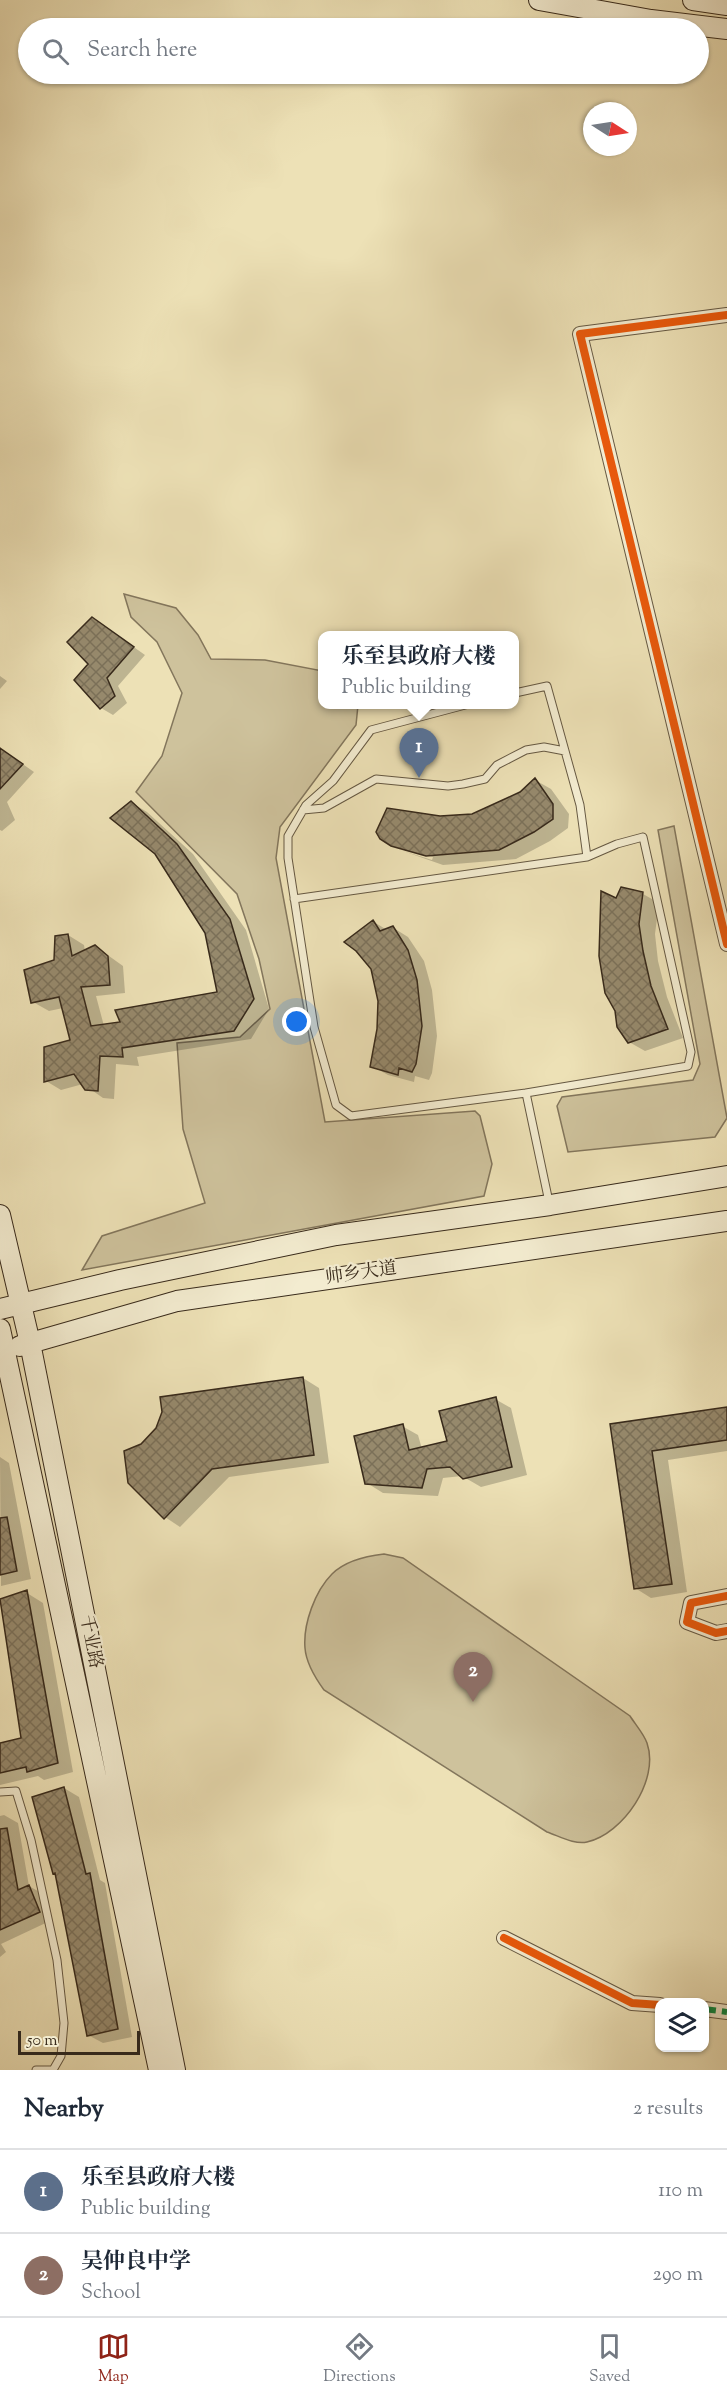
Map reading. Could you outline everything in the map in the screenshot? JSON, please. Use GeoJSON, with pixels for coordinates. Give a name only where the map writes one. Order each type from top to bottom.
{"type":"FeatureCollection","features":[{"type":"Feature","properties":{"kind":"main road"},"geometry":{"type":"LineString","coordinates":[[539,0],[640,18]]}},
{"type":"Feature","properties":{"kind":"main road"},"geometry":{"type":"LineString","coordinates":[[693,0],[727,5]]}},
{"type":"Feature","properties":{"kind":"main road"},"geometry":{"type":"LineString","coordinates":[[709,27],[727,29]]}},
{"type":"Feature","properties":{"kind":"main road"},"geometry":{"type":"LineString","coordinates":[[0,1309],[120,1280],[336,1235],[550,1205],[727,1176]]}},
{"type":"Feature","properties":{"kind":"main road","name":"千业路"},"geometry":{"type":"LineString","coordinates":[[0,1215],[30,1343],[175,2070]]}},
{"type":"Feature","properties":{"kind":"main road","name":"帅乡大道"},"geometry":{"type":"LineString","coordinates":[[3,1350],[177,1301],[727,1221]]}},
{"type":"Feature","properties":{"kind":"main road","name":"千业路"},"geometry":{"type":"LineString","coordinates":[[0,1329],[159,2070]]}},
{"type":"Feature","properties":{"kind":"street"},"geometry":{"type":"LineString","coordinates":[[727,315],[580,334],[727,944]]}},
{"type":"Feature","properties":{"kind":"street"},"geometry":{"type":"LineString","coordinates":[[727,1596],[691,1603],[687,1622],[716,1633],[727,1631]]}},
{"type":"Feature","properties":{"kind":"street"},"geometry":{"type":"LineString","coordinates":[[504,1938],[632,2003],[655,2005]]}},
{"type":"Feature","properties":{"kind":"street"},"geometry":{"type":"LineString","coordinates":[[709,2010],[727,2012]]}},
{"type":"Feature","properties":{"kind":"lane"},"geometry":{"type":"LineString","coordinates":[[519,692],[547,686],[580,805],[587,857]]}},
{"type":"Feature","properties":{"kind":"lane"},"geometry":{"type":"LineString","coordinates":[[294,899],[587,857],[617,844],[643,837],[691,1052],[688,1066],[526,1093],[351,1116],[336,1105],[314,1027],[294,899],[288,858],[288,836],[303,810],[333,781],[371,730],[453,709]]}},
{"type":"Feature","properties":{"kind":"lane"},"geometry":{"type":"LineString","coordinates":[[303,810],[324,808],[376,779],[448,786],[463,784],[485,779],[497,765],[526,750],[544,747],[565,752]]}},
{"type":"Feature","properties":{"kind":"lane"},"geometry":{"type":"LineString","coordinates":[[526,1093],[550,1205]]}},
{"type":"Feature","properties":{"kind":"lane"},"geometry":{"type":"LineString","coordinates":[[0,1792],[16,1791],[31,1840],[57,1960],[64,2024],[61,2055],[53,2070],[36,2070]]}},
{"type":"Feature","properties":{"kind":"shaded area"},"geometry":{"type":"Polygon","coordinates":[[[124,594],[176,608],[198,635],[211,659],[265,660],[318,670],[318,709],[358,709],[356,725],[280,827],[276,858],[325,1122],[475,1111],[480,1116],[492,1164],[484,1196],[82,1270],[102,1236],[205,1203],[183,1129],[177,1043],[240,1037],[270,1009],[259,959],[237,894],[136,792],[162,756],[182,693],[157,642],[131,617],[124,594]]]}},
{"type":"Feature","properties":{"kind":"shaded area"},"geometry":{"type":"Polygon","coordinates":[[[674,826],[727,1118],[715,1137],[568,1152],[557,1106],[562,1097],[693,1080],[700,1064],[658,830],[674,826]]]}},
{"type":"Feature","properties":{"kind":"shaded area"},"geometry":{"type":"Polygon","coordinates":[[[384,1554],[403,1558],[630,1716],[647,1743],[650,1758],[648,1773],[635,1803],[613,1828],[600,1837],[582,1843],[547,1832],[324,1690],[309,1665],[305,1648],[306,1629],[311,1608],[320,1589],[337,1569],[349,1562],[384,1554]]]}},
{"type":"Feature","properties":{"kind":"building"},"geometry":{"type":"Polygon","coordinates":[[[92,617],[134,647],[107,678],[115,696],[100,709],[74,680],[88,664],[67,642],[92,617]]]}},
{"type":"Feature","properties":{"kind":"building"},"geometry":{"type":"Polygon","coordinates":[[[0,748],[23,764],[0,789],[0,748]]]}},
{"type":"Feature","properties":{"kind":"building"},"geometry":{"type":"Polygon","coordinates":[[[535,778],[553,804],[553,819],[534,832],[499,850],[426,856],[391,846],[380,839],[376,832],[387,808],[440,816],[472,814],[520,792],[535,778]]]}},
{"type":"Feature","properties":{"kind":"building"},"geometry":{"type":"Polygon","coordinates":[[[131,801],[177,844],[230,919],[254,999],[234,1031],[122,1048],[123,1057],[100,1056],[98,1091],[85,1090],[74,1074],[44,1082],[44,1047],[70,1040],[59,997],[31,1003],[24,970],[54,960],[55,936],[68,934],[72,956],[95,945],[108,956],[110,985],[81,987],[91,1026],[120,1022],[115,1010],[217,992],[205,933],[155,854],[110,818],[131,801]]]}},
{"type":"Feature","properties":{"kind":"building"},"geometry":{"type":"Polygon","coordinates":[[[621,887],[643,892],[639,924],[643,951],[651,986],[668,1029],[628,1043],[617,1027],[615,1011],[605,993],[599,956],[601,891],[616,898],[621,887]]]}},
{"type":"Feature","properties":{"kind":"building"},"geometry":{"type":"Polygon","coordinates":[[[373,920],[380,931],[393,926],[408,950],[417,980],[422,1026],[416,1064],[412,1072],[399,1068],[398,1075],[370,1067],[377,1029],[378,1001],[371,969],[356,951],[344,942],[373,920]]]}},
{"type":"Feature","properties":{"kind":"building"},"geometry":{"type":"Polygon","coordinates":[[[303,1377],[314,1455],[212,1469],[164,1519],[128,1483],[124,1451],[141,1444],[156,1428],[162,1412],[160,1397],[303,1377]]]}},
{"type":"Feature","properties":{"kind":"building"},"geometry":{"type":"Polygon","coordinates":[[[496,1397],[512,1467],[463,1479],[450,1467],[427,1469],[422,1488],[365,1484],[354,1436],[403,1424],[409,1450],[447,1441],[439,1411],[496,1397]]]}},
{"type":"Feature","properties":{"kind":"building"},"geometry":{"type":"Polygon","coordinates":[[[727,1407],[727,1440],[652,1451],[672,1584],[634,1589],[610,1424],[727,1407]]]}},
{"type":"Feature","properties":{"kind":"building"},"geometry":{"type":"Polygon","coordinates":[[[7,1517],[17,1571],[0,1575],[0,1518],[7,1517]]]}},
{"type":"Feature","properties":{"kind":"building"},"geometry":{"type":"Polygon","coordinates":[[[27,1590],[58,1763],[27,1772],[26,1767],[0,1773],[0,1743],[21,1738],[0,1599],[27,1590]]]}},
{"type":"Feature","properties":{"kind":"building"},"geometry":{"type":"Polygon","coordinates":[[[64,1787],[86,1874],[90,1873],[118,2029],[87,2036],[55,1873],[53,1874],[32,1797],[64,1787]]]}},
{"type":"Feature","properties":{"kind":"building"},"geometry":{"type":"Polygon","coordinates":[[[7,1828],[18,1890],[29,1885],[40,1912],[0,1930],[0,1829],[7,1828]]]}},
{"type":"Feature","properties":{"kind":"marked path"},"geometry":{"type":"LineString","coordinates":[[709,2010],[727,2012]]}},
{"type":"Feature","properties":{"kind":"cycle path"},"geometry":{"type":"LineString","coordinates":[[727,315],[580,334],[727,944]]}},
{"type":"Feature","properties":{"kind":"cycle path"},"geometry":{"type":"LineString","coordinates":[[727,1596],[691,1603],[687,1622],[716,1633],[727,1631]]}},
{"type":"Feature","properties":{"kind":"cycle path"},"geometry":{"type":"LineString","coordinates":[[504,1938],[632,2003],[655,2005]]}},
{"type":"Feature","properties":{"kind":"place","name":"乐至县政府大楼"},"geometry":{"type":"Point","coordinates":[419,778]}},
{"type":"Feature","properties":{"kind":"place","name":"吴仲良中学"},"geometry":{"type":"Point","coordinates":[473,1702]}}]}
